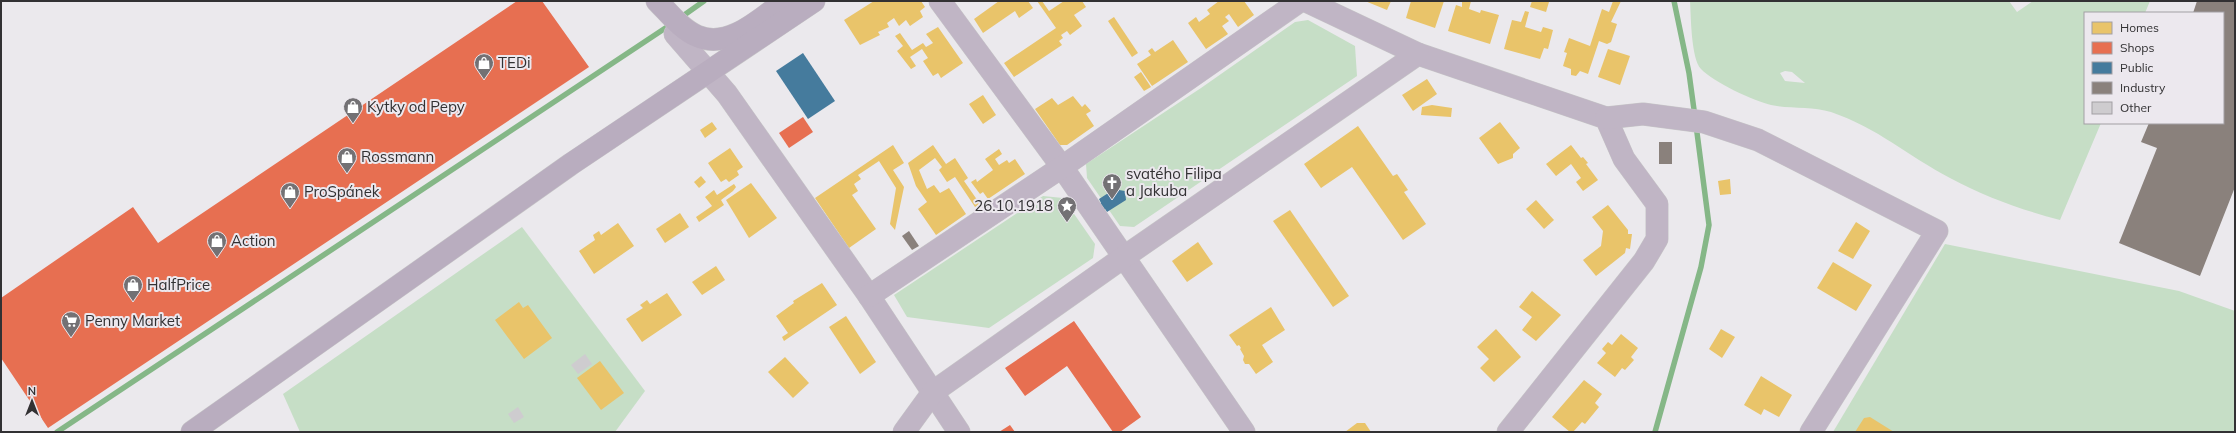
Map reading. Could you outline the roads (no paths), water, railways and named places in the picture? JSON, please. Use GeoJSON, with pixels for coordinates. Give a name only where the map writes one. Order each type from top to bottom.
{"type":"FeatureCollection","features":[{"type":"Feature","properties":{"kind":"main road"},"geometry":{"type":"LineString","coordinates":[[657,1],[684,27],[696,36],[707,39],[722,39],[736,34],[785,1]]}},
{"type":"Feature","properties":{"kind":"main road"},"geometry":{"type":"LineString","coordinates":[[192,432],[571,164],[814,1]]}},
{"type":"Feature","properties":{"kind":"street"},"geometry":{"type":"LineString","coordinates":[[940,1],[1062,167],[1244,432]]}},
{"type":"Feature","properties":{"kind":"street"},"geometry":{"type":"LineString","coordinates":[[868,296],[1062,167],[1300,1]]}},
{"type":"Feature","properties":{"kind":"street"},"geometry":{"type":"LineString","coordinates":[[1306,1],[1418,54],[1606,118],[1643,114],[1704,122],[1758,140],[1937,231],[1811,432]]}},
{"type":"Feature","properties":{"kind":"street"},"geometry":{"type":"LineString","coordinates":[[675,34],[727,94],[868,296],[959,432]]}},
{"type":"Feature","properties":{"kind":"street"},"geometry":{"type":"LineString","coordinates":[[904,432],[933,392],[1124,257],[1418,54]]}},
{"type":"Feature","properties":{"kind":"street"},"geometry":{"type":"LineString","coordinates":[[1508,432],[1644,261],[1657,239],[1657,204],[1624,159],[1606,118]]}},
{"type":"Feature","properties":{"kind":"waterway"},"geometry":{"type":"LineString","coordinates":[[680,18],[704,1]]}},
{"type":"Feature","properties":{"kind":"waterway"},"geometry":{"type":"LineString","coordinates":[[1674,1],[1689,73],[1695,117]]}},
{"type":"Feature","properties":{"kind":"waterway"},"geometry":{"type":"LineString","coordinates":[[57,432],[673,23]]}},
{"type":"Feature","properties":{"kind":"waterway"},"geometry":{"type":"LineString","coordinates":[[1655,432],[1701,267],[1709,225],[1696,125]]}},
{"type":"Feature","properties":{"kind":"place","name":"TEDi"},"geometry":{"type":"Point","coordinates":[484,80]}},
{"type":"Feature","properties":{"kind":"place","name":"Kytky od Pepy"},"geometry":{"type":"Point","coordinates":[353,124]}},
{"type":"Feature","properties":{"kind":"place","name":"Rossmann"},"geometry":{"type":"Point","coordinates":[347,174]}},
{"type":"Feature","properties":{"kind":"place","name":"svatého Filipa a Jakuba"},"geometry":{"type":"Point","coordinates":[1112,200]}},
{"type":"Feature","properties":{"kind":"place","name":"ProSpánek"},"geometry":{"type":"Point","coordinates":[290,209]}},
{"type":"Feature","properties":{"kind":"place","name":"26.10.1918"},"geometry":{"type":"Point","coordinates":[1067,223]}},
{"type":"Feature","properties":{"kind":"place","name":"Action"},"geometry":{"type":"Point","coordinates":[217,258]}},
{"type":"Feature","properties":{"kind":"place","name":"HalfPrice"},"geometry":{"type":"Point","coordinates":[133,302]}},
{"type":"Feature","properties":{"kind":"place","name":"Penny Market"},"geometry":{"type":"Point","coordinates":[71,338]}}]}
